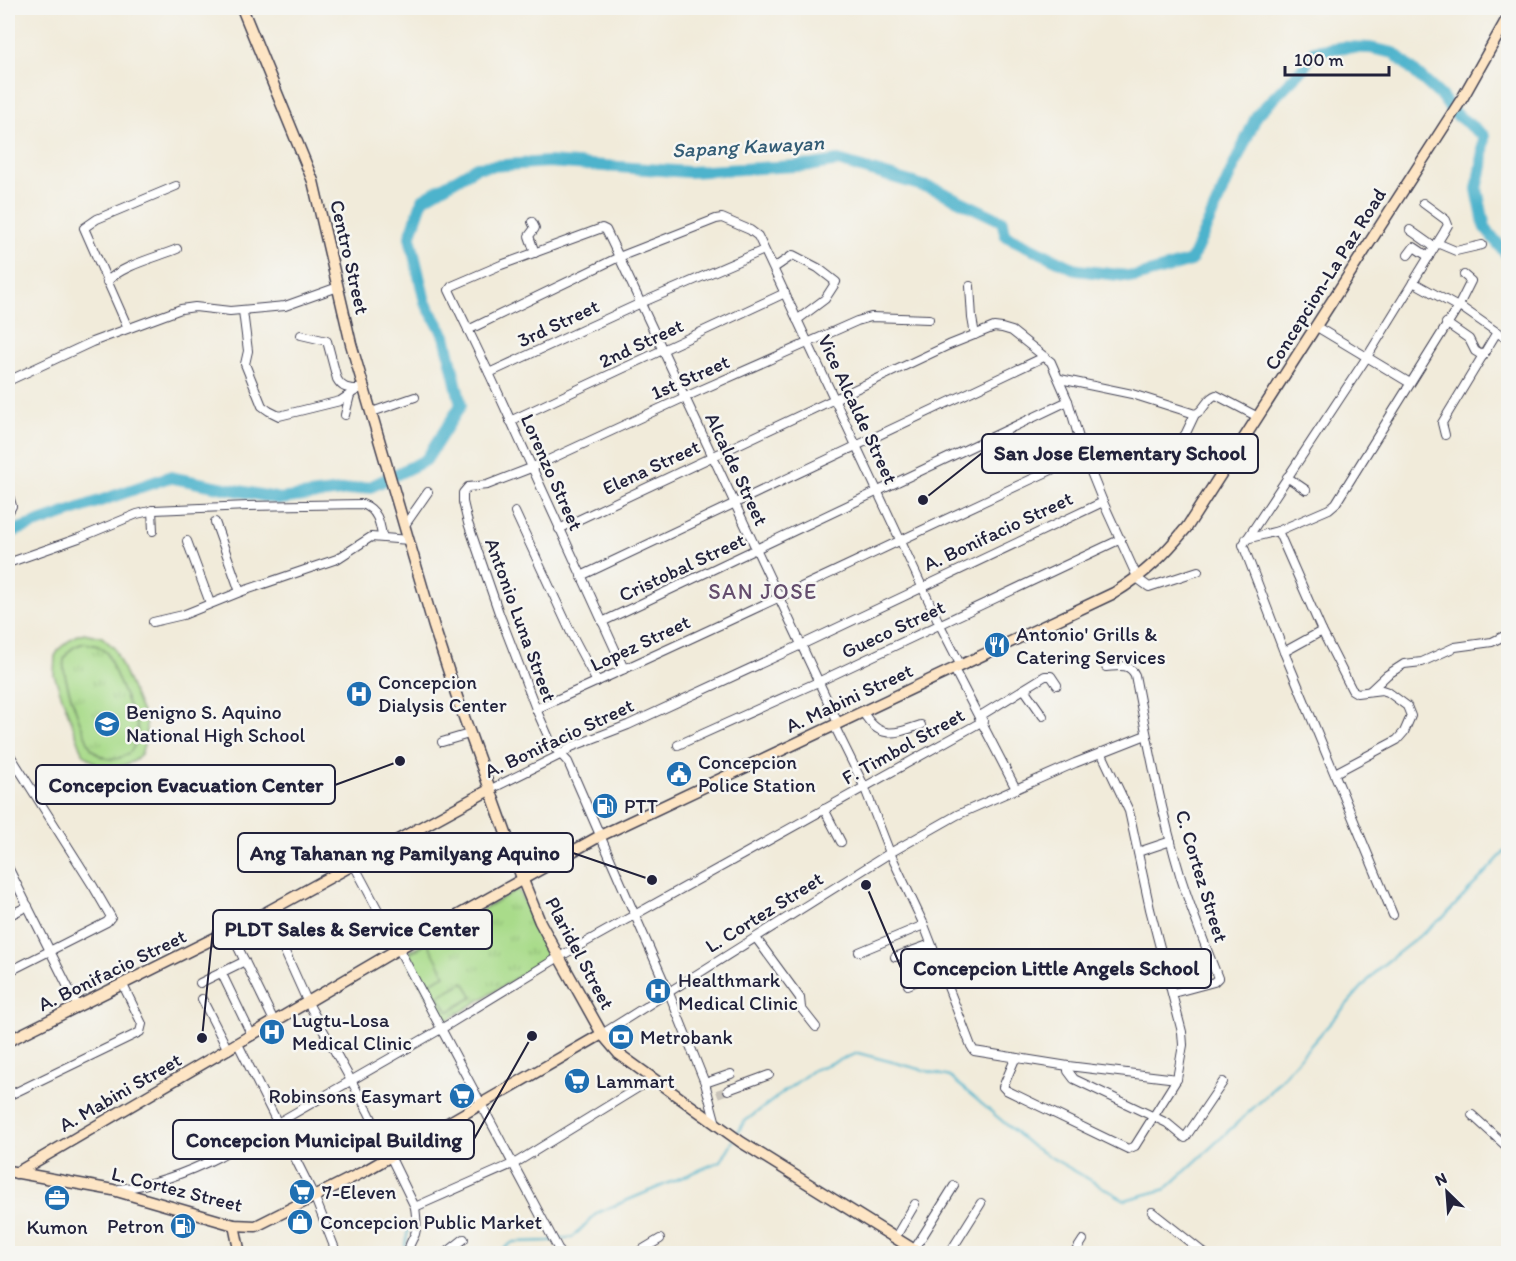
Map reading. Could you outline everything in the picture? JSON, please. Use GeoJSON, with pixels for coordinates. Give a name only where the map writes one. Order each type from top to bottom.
{"type":"FeatureCollection","features":[{"type":"Feature","properties":{"kind":"street","name":"Centro Street"},"geometry":{"type":"LineString","coordinates":[[242,8],[270,80],[306,160],[318,196],[361,389],[372,412],[405,523]]}},
{"type":"Feature","properties":{"kind":"street","name":"Concepcion-La Paz Road"},"geometry":{"type":"LineString","coordinates":[[1164,556],[1187,527],[1317,327],[1463,97],[1509,17]]}},
{"type":"Feature","properties":{"kind":"street"},"geometry":{"type":"LineString","coordinates":[[128,328],[84,231],[85,226],[176,186]]}},
{"type":"Feature","properties":{"kind":"street"},"geometry":{"type":"LineString","coordinates":[[1393,915],[1242,547],[1367,357],[1444,232],[1447,222],[1423,203]]}},
{"type":"Feature","properties":{"kind":"street","name":"Vice Alcalde Street"},"geometry":{"type":"LineString","coordinates":[[619,257],[716,219],[722,218],[756,234],[901,539],[1016,789]]}},
{"type":"Feature","properties":{"kind":"street"},"geometry":{"type":"LineString","coordinates":[[532,222],[535,228],[529,236],[536,252]]}},
{"type":"Feature","properties":{"kind":"street","name":"Alcalde Street"},"geometry":{"type":"LineString","coordinates":[[536,252],[600,228],[606,230],[818,682],[864,786],[890,853],[924,925],[971,1046],[975,1051],[1015,1059]]}},
{"type":"Feature","properties":{"kind":"street"},"geometry":{"type":"LineString","coordinates":[[1410,230],[1435,245],[1455,251],[1482,245]]}},
{"type":"Feature","properties":{"kind":"street"},"geometry":{"type":"LineString","coordinates":[[1408,255],[1414,247],[1429,256]]}},
{"type":"Feature","properties":{"kind":"street"},"geometry":{"type":"LineString","coordinates":[[107,282],[123,271],[177,249]]}},
{"type":"Feature","properties":{"kind":"street","name":"3rd Street"},"geometry":{"type":"LineString","coordinates":[[489,373],[640,303],[764,250]]}},
{"type":"Feature","properties":{"kind":"street","name":"Lorenzo Street"},"geometry":{"type":"LineString","coordinates":[[536,252],[452,286],[449,290],[624,669]]}},
{"type":"Feature","properties":{"kind":"street"},"geometry":{"type":"LineString","coordinates":[[774,268],[793,255],[819,268],[836,282],[825,299],[797,320]]}},
{"type":"Feature","properties":{"kind":"street"},"geometry":{"type":"LineString","coordinates":[[468,330],[619,257]]}},
{"type":"Feature","properties":{"kind":"street"},"geometry":{"type":"LineString","coordinates":[[1246,539],[1278,531],[1329,509],[1336,503],[1458,307],[1471,281],[1464,275]]}},
{"type":"Feature","properties":{"kind":"street"},"geometry":{"type":"LineString","coordinates":[[1413,282],[1461,307],[1509,340]]}},
{"type":"Feature","properties":{"kind":"street"},"geometry":{"type":"LineString","coordinates":[[970,286],[975,335]]}},
{"type":"Feature","properties":{"kind":"street"},"geometry":{"type":"LineString","coordinates":[[8,381],[92,342],[188,307],[243,311],[285,306],[338,287]]}},
{"type":"Feature","properties":{"kind":"street","name":"2nd Street"},"geometry":{"type":"LineString","coordinates":[[510,421],[784,293]]}},
{"type":"Feature","properties":{"kind":"street"},"geometry":{"type":"LineString","coordinates":[[243,311],[248,351],[245,364],[262,406],[279,416],[340,401],[361,389]]}},
{"type":"Feature","properties":{"kind":"street","name":"1st Street"},"geometry":{"type":"LineString","coordinates":[[468,488],[492,483],[531,468],[807,342],[871,317],[929,318]]}},
{"type":"Feature","properties":{"kind":"street"},"geometry":{"type":"LineString","coordinates":[[1446,323],[1469,339],[1475,351],[1483,356]]}},
{"type":"Feature","properties":{"kind":"street","name":"Elena Street"},"geometry":{"type":"LineString","coordinates":[[559,529],[949,345],[994,327],[1012,331],[1044,357]]}},
{"type":"Feature","properties":{"kind":"street"},"geometry":{"type":"LineString","coordinates":[[1317,327],[1410,383]]}},
{"type":"Feature","properties":{"kind":"street"},"geometry":{"type":"LineString","coordinates":[[1445,435],[1442,423],[1497,332]]}},
{"type":"Feature","properties":{"kind":"street"},"geometry":{"type":"LineString","coordinates":[[301,335],[327,341],[340,385],[346,388],[361,389]]}},
{"type":"Feature","properties":{"kind":"street"},"geometry":{"type":"LineString","coordinates":[[1044,357],[1054,366],[1060,379],[1084,455],[1138,579],[1149,587],[1198,571]]}},
{"type":"Feature","properties":{"kind":"street","name":"Cristobal Street"},"geometry":{"type":"LineString","coordinates":[[581,576],[1044,357]]}},
{"type":"Feature","properties":{"kind":"street"},"geometry":{"type":"LineString","coordinates":[[1060,379],[1132,394],[1195,414]]}},
{"type":"Feature","properties":{"kind":"street"},"geometry":{"type":"LineString","coordinates":[[345,415],[350,395]]}},
{"type":"Feature","properties":{"kind":"street"},"geometry":{"type":"LineString","coordinates":[[1169,459],[1186,434],[1195,414],[1200,412],[1210,398],[1216,395],[1258,417]]}},
{"type":"Feature","properties":{"kind":"street"},"geometry":{"type":"LineString","coordinates":[[372,412],[416,397]]}},
{"type":"Feature","properties":{"kind":"street","name":"Cristobal Street"},"geometry":{"type":"LineString","coordinates":[[602,622],[1068,401]]}},
{"type":"Feature","properties":{"kind":"street","name":"Lopez Street"},"geometry":{"type":"LineString","coordinates":[[536,709],[780,598],[901,539],[1084,455]]}},
{"type":"Feature","properties":{"kind":"street"},"geometry":{"type":"LineString","coordinates":[[1287,477],[1306,490]]}},
{"type":"Feature","properties":{"kind":"street","name":"Antonio Luna Street"},"geometry":{"type":"LineString","coordinates":[[468,488],[463,493],[468,523],[536,709],[552,745],[568,762],[669,993],[705,1083],[713,1096],[716,1124]]}},
{"type":"Feature","properties":{"kind":"street"},"geometry":{"type":"LineString","coordinates":[[8,492],[12,506],[8,513]]}},
{"type":"Feature","properties":{"kind":"street"},"geometry":{"type":"LineString","coordinates":[[405,523],[428,492]]}},
{"type":"Feature","properties":{"kind":"street","name":"A. Bonifacio Street"},"geometry":{"type":"LineString","coordinates":[[8,1041],[123,986],[267,912],[489,790],[562,754],[571,747],[628,725],[1103,502]]}},
{"type":"Feature","properties":{"kind":"street"},"geometry":{"type":"LineString","coordinates":[[8,563],[152,510],[362,504],[373,511],[379,519],[382,536]]}},
{"type":"Feature","properties":{"kind":"street"},"geometry":{"type":"LineString","coordinates":[[152,510],[153,531]]}},
{"type":"Feature","properties":{"kind":"street"},"geometry":{"type":"LineString","coordinates":[[515,512],[572,635],[597,682]]}},
{"type":"Feature","properties":{"kind":"street"},"geometry":{"type":"LineString","coordinates":[[215,522],[240,592]]}},
{"type":"Feature","properties":{"kind":"street","name":"Plaridel Street"},"geometry":{"type":"LineString","coordinates":[[405,523],[434,627],[489,790],[522,878],[540,922],[602,1034],[619,1054],[741,1142],[917,1252]]}},
{"type":"Feature","properties":{"kind":"street"},"geometry":{"type":"LineString","coordinates":[[1278,531],[1322,631],[1352,690],[1357,693],[1382,690],[1388,692],[1407,706],[1411,716],[1397,740],[1335,773]]}},
{"type":"Feature","properties":{"kind":"street"},"geometry":{"type":"LineString","coordinates":[[153,622],[183,615],[240,592],[337,559],[371,537],[382,536],[410,540]]}},
{"type":"Feature","properties":{"kind":"street","name":"Gueco Street"},"geometry":{"type":"LineString","coordinates":[[678,745],[1120,540]]}},
{"type":"Feature","properties":{"kind":"street"},"geometry":{"type":"LineString","coordinates":[[187,541],[210,603]]}},
{"type":"Feature","properties":{"kind":"street","name":"A. Mabini Street"},"geometry":{"type":"LineString","coordinates":[[12,1172],[275,1023],[522,878],[600,836],[1114,593],[1138,579],[1164,556]]}},
{"type":"Feature","properties":{"kind":"street"},"geometry":{"type":"LineString","coordinates":[[1284,652],[1322,631]]}},
{"type":"Feature","properties":{"kind":"street"},"geometry":{"type":"LineString","coordinates":[[1368,692],[1404,664],[1422,662],[1455,647],[1492,642],[1509,634]]}},
{"type":"Feature","properties":{"kind":"street","name":"C. Cortez Street"},"geometry":{"type":"LineString","coordinates":[[1106,667],[1127,666],[1132,668],[1135,675],[1146,735],[1171,841],[1185,890],[1218,978],[1214,982],[1173,993]]}},
{"type":"Feature","properties":{"kind":"street","name":"F. Timbol Street"},"geometry":{"type":"LineString","coordinates":[[113,1190],[143,1186],[197,1167],[441,1029],[559,957],[982,719],[1024,689],[1049,675],[1057,685]]}},
{"type":"Feature","properties":{"kind":"street"},"geometry":{"type":"LineString","coordinates":[[1024,689],[1043,716]]}},
{"type":"Feature","properties":{"kind":"street"},"geometry":{"type":"LineString","coordinates":[[863,712],[869,723],[882,732],[892,733],[921,725]]}},
{"type":"Feature","properties":{"kind":"street"},"geometry":{"type":"LineString","coordinates":[[442,742],[470,734]]}},
{"type":"Feature","properties":{"kind":"street","name":"L. Cortez Street"},"geometry":{"type":"LineString","coordinates":[[12,1172],[113,1190],[234,1225],[256,1226],[315,1198],[482,1105],[669,993],[890,853],[968,809],[1146,735]]}},
{"type":"Feature","properties":{"kind":"street"},"geometry":{"type":"LineString","coordinates":[[8,752],[111,917],[107,922],[8,972]]}},
{"type":"Feature","properties":{"kind":"street"},"geometry":{"type":"LineString","coordinates":[[1101,752],[1129,811],[1150,909],[1173,993],[1183,1038],[1177,1079],[1135,1146],[1128,1149],[1003,1087],[1015,1059],[1177,1079]]}},
{"type":"Feature","properties":{"kind":"street"},"geometry":{"type":"LineString","coordinates":[[8,769],[16,765]]}},
{"type":"Feature","properties":{"kind":"street"},"geometry":{"type":"LineString","coordinates":[[824,809],[842,842]]}},
{"type":"Feature","properties":{"kind":"street"},"geometry":{"type":"LineString","coordinates":[[1138,852],[1171,841]]}},
{"type":"Feature","properties":{"kind":"street"},"geometry":{"type":"LineString","coordinates":[[354,865],[561,1254]]}},
{"type":"Feature","properties":{"kind":"street"},"geometry":{"type":"LineString","coordinates":[[8,867],[78,1007]]}},
{"type":"Feature","properties":{"kind":"street"},"geometry":{"type":"LineString","coordinates":[[8,916],[28,906]]}},
{"type":"Feature","properties":{"kind":"street"},"geometry":{"type":"LineString","coordinates":[[267,912],[308,1003],[387,1148],[389,1157],[415,1207],[416,1232],[409,1244],[408,1254]]}},
{"type":"Feature","properties":{"kind":"street"},"geometry":{"type":"LineString","coordinates":[[859,952],[924,925]]}},
{"type":"Feature","properties":{"kind":"street"},"geometry":{"type":"LineString","coordinates":[[230,931],[275,1023]]}},
{"type":"Feature","properties":{"kind":"street"},"geometry":{"type":"LineString","coordinates":[[756,938],[800,998],[801,1008],[816,1027]]}},
{"type":"Feature","properties":{"kind":"street"},"geometry":{"type":"LineString","coordinates":[[895,957],[931,944]]}},
{"type":"Feature","properties":{"kind":"street"},"geometry":{"type":"LineString","coordinates":[[200,983],[245,961]]}},
{"type":"Feature","properties":{"kind":"street"},"geometry":{"type":"LineString","coordinates":[[908,985],[941,971]]}},
{"type":"Feature","properties":{"kind":"street"},"geometry":{"type":"LineString","coordinates":[[221,972],[252,1036]]}},
{"type":"Feature","properties":{"kind":"street"},"geometry":{"type":"LineString","coordinates":[[8,1096],[140,1032],[142,1024],[123,986]]}},
{"type":"Feature","properties":{"kind":"street"},"geometry":{"type":"LineString","coordinates":[[202,999],[277,1123],[315,1198],[337,1254]]}},
{"type":"Feature","properties":{"kind":"street"},"geometry":{"type":"LineString","coordinates":[[1068,1066],[1068,1071],[1074,1079],[1154,1116],[1172,1126],[1185,1138],[1223,1082]]}},
{"type":"Feature","properties":{"kind":"street"},"geometry":{"type":"LineString","coordinates":[[705,1083],[731,1074]]}},
{"type":"Feature","properties":{"kind":"street"},"geometry":{"type":"LineString","coordinates":[[728,1090],[769,1075]]}},
{"type":"Feature","properties":{"kind":"street"},"geometry":{"type":"LineString","coordinates":[[415,1207],[513,1164],[652,1079]]}},
{"type":"Feature","properties":{"kind":"street"},"geometry":{"type":"LineString","coordinates":[[1472,1115],[1504,1145],[1509,1145]]}},
{"type":"Feature","properties":{"kind":"street"},"geometry":{"type":"LineString","coordinates":[[917,1252],[954,1186]]}},
{"type":"Feature","properties":{"kind":"street"},"geometry":{"type":"LineString","coordinates":[[950,1254],[981,1203]]}},
{"type":"Feature","properties":{"kind":"street"},"geometry":{"type":"LineString","coordinates":[[895,1238],[915,1204]]}},
{"type":"Feature","properties":{"kind":"street"},"geometry":{"type":"LineString","coordinates":[[1152,1212],[1205,1254]]}},
{"type":"Feature","properties":{"kind":"street"},"geometry":{"type":"LineString","coordinates":[[234,1225],[240,1254]]}},
{"type":"Feature","properties":{"kind":"street"},"geometry":{"type":"LineString","coordinates":[[236,1238],[256,1226]]}},
{"type":"Feature","properties":{"kind":"street"},"geometry":{"type":"LineString","coordinates":[[445,1254],[464,1239]]}},
{"type":"Feature","properties":{"kind":"street"},"geometry":{"type":"LineString","coordinates":[[635,1254],[660,1239]]}},
{"type":"Feature","properties":{"kind":"street"},"geometry":{"type":"LineString","coordinates":[[1074,1254],[1083,1240]]}},
{"type":"Feature","properties":{"kind":"green space"},"geometry":{"type":"Polygon","coordinates":[[[84,633],[102,637],[114,648],[146,722],[146,739],[141,754],[134,761],[115,769],[97,765],[83,753],[54,675],[55,656],[60,648],[75,636],[84,633]],[[85,643],[75,647],[65,656],[64,667],[73,704],[91,748],[107,759],[116,759],[124,756],[135,744],[138,735],[137,725],[107,653],[98,646],[85,643]]]}},
{"type":"Feature","properties":{"kind":"green space"},"geometry":{"type":"Polygon","coordinates":[[[85,643],[98,646],[107,653],[137,725],[138,735],[135,744],[124,756],[116,759],[107,759],[91,748],[69,690],[64,667],[65,656],[72,648],[85,643]]]}},
{"type":"Feature","properties":{"kind":"green space"},"geometry":{"type":"Polygon","coordinates":[[[518,889],[552,956],[443,1023],[404,954],[518,889]]]}},
{"type":"Feature","properties":{"kind":"green space"},"geometry":{"type":"Polygon","coordinates":[[[428,943],[445,975],[426,985],[409,954],[428,943]]]}},
{"type":"Feature","properties":{"kind":"green space"},"geometry":{"type":"Polygon","coordinates":[[[464,982],[473,997],[448,1012],[438,996],[464,982]]]}},
{"type":"Feature","properties":{"kind":"waterway","name":"Sapang Kawayan"},"geometry":{"type":"LineString","coordinates":[[8,533],[169,477],[280,499],[370,487],[426,460],[461,405],[445,336],[425,302],[410,237],[423,199],[477,167],[548,162],[689,172],[813,165],[838,161],[937,190],[1002,221],[1006,236],[1077,270],[1135,277],[1191,261],[1257,115],[1304,67],[1314,51],[1344,47],[1370,48],[1394,53],[1441,96],[1453,112],[1484,136],[1482,166],[1477,189],[1485,228],[1508,256]]}},
{"type":"Feature","properties":{"kind":"waterway"},"geometry":{"type":"LineString","coordinates":[[737,1134],[744,1122],[813,1070],[858,1053],[950,1077],[1033,1147],[1125,1200],[1166,1189],[1265,1097],[1379,968],[1446,915],[1508,848]]}},
{"type":"Feature","properties":{"kind":"waterway"},"geometry":{"type":"LineString","coordinates":[[496,1254],[513,1242],[549,1241],[573,1237],[597,1213],[721,1161],[733,1141]]}},
{"type":"Feature","properties":{"kind":"waterway"},"geometry":{"type":"LineString","coordinates":[[405,1246],[409,1225]]}},
{"type":"Feature","properties":{"kind":"tunnel"},"geometry":{"type":"LineString","coordinates":[[717,1094],[728,1090]]}},
{"type":"Feature","properties":{"kind":"place","name":"San Jose Elementary School"},"geometry":{"type":"Point","coordinates":[923,500]}},
{"type":"Feature","properties":{"kind":"place","name":"Antonio' Grills & Catering Services"},"geometry":{"type":"Point","coordinates":[997,645]}},
{"type":"Feature","properties":{"kind":"place","name":"Concepcion Dialysis Center"},"geometry":{"type":"Point","coordinates":[359,694]}},
{"type":"Feature","properties":{"kind":"place","name":"Benigno S. Aquino National High School"},"geometry":{"type":"Point","coordinates":[107,724]}},
{"type":"Feature","properties":{"kind":"place","name":"Concepcion Evacuation Center"},"geometry":{"type":"Point","coordinates":[400,761]}},
{"type":"Feature","properties":{"kind":"place","name":"Concepcion Police Station"},"geometry":{"type":"Point","coordinates":[679,774]}},
{"type":"Feature","properties":{"kind":"place","name":"PTT"},"geometry":{"type":"Point","coordinates":[605,806]}},
{"type":"Feature","properties":{"kind":"place","name":"Ang Tahanan ng Pamilyang Aquino"},"geometry":{"type":"Point","coordinates":[652,880]}},
{"type":"Feature","properties":{"kind":"place","name":"Concepcion Little Angels School"},"geometry":{"type":"Point","coordinates":[866,885]}},
{"type":"Feature","properties":{"kind":"place","name":"Healthmark Medical Clinic"},"geometry":{"type":"Point","coordinates":[658,991]}},
{"type":"Feature","properties":{"kind":"place","name":"Lugtu-Losa Medical Clinic"},"geometry":{"type":"Point","coordinates":[272,1032]}},
{"type":"Feature","properties":{"kind":"place","name":"Concepcion Municipal Building"},"geometry":{"type":"Point","coordinates":[532,1036]}},
{"type":"Feature","properties":{"kind":"place","name":"Metrobank"},"geometry":{"type":"Point","coordinates":[621,1037]}},
{"type":"Feature","properties":{"kind":"place","name":"PLDT Sales & Service Center"},"geometry":{"type":"Point","coordinates":[202,1038]}},
{"type":"Feature","properties":{"kind":"place","name":"Lammart"},"geometry":{"type":"Point","coordinates":[577,1081]}},
{"type":"Feature","properties":{"kind":"place","name":"Robinsons Easymart"},"geometry":{"type":"Point","coordinates":[462,1096]}},
{"type":"Feature","properties":{"kind":"place","name":"7-Eleven"},"geometry":{"type":"Point","coordinates":[302,1192]}},
{"type":"Feature","properties":{"kind":"place","name":"Kumon"},"geometry":{"type":"Point","coordinates":[57,1198]}},
{"type":"Feature","properties":{"kind":"place","name":"Concepcion Public Market"},"geometry":{"type":"Point","coordinates":[300,1222]}},
{"type":"Feature","properties":{"kind":"place","name":"Petron"},"geometry":{"type":"Point","coordinates":[183,1226]}},
{"type":"Feature","properties":{"kind":"district","name":"SAN JOSE"},"geometry":{"type":"Point","coordinates":[763,591]}}]}
